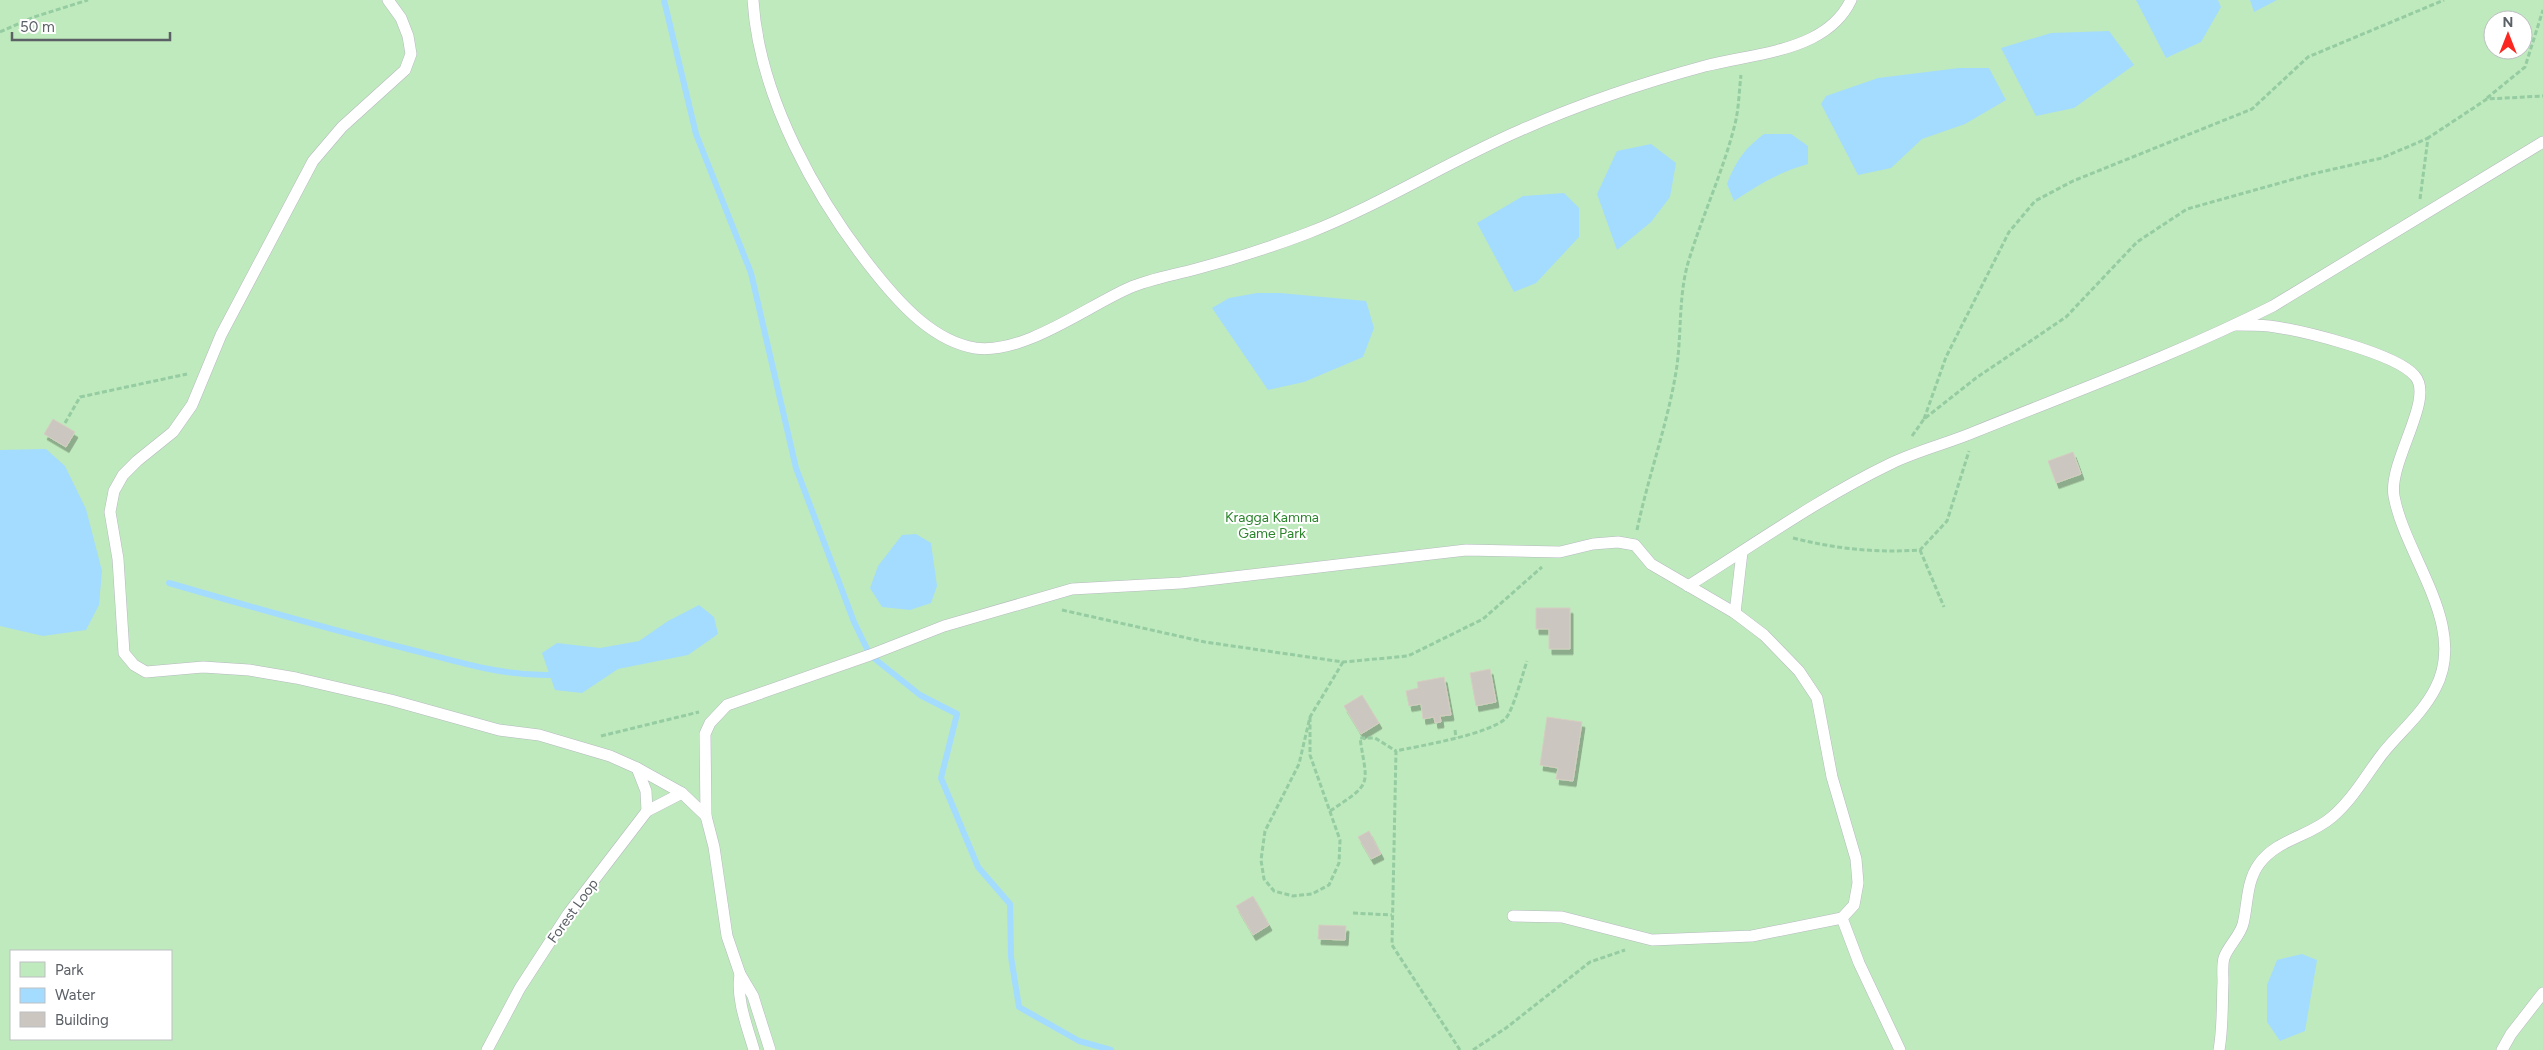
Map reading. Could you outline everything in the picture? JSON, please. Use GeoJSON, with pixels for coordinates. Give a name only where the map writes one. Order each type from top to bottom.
{"type":"FeatureCollection","features":[{"type":"Feature","properties":{"kind":"lane"},"geometry":{"type":"LineString","coordinates":[[388,0],[401,18],[408,36],[411,54],[404,70],[342,127],[312,161],[221,335],[192,405],[173,432],[123,475],[114,491],[110,512],[118,558],[124,653],[134,666],[146,672],[203,667],[249,670],[296,678],[391,700],[499,730],[540,735],[610,756],[637,768],[682,793],[706,816]]}},
{"type":"Feature","properties":{"kind":"lane"},"geometry":{"type":"LineString","coordinates":[[753,0],[758,43],[779,106],[800,158],[829,212],[888,290],[918,320],[960,344],[979,348],[1024,340],[1064,323],[1131,287],[1237,258],[1309,233],[1372,204],[1518,131],[1586,104],[1707,66],[1811,38],[1836,23],[1851,0]]}},
{"type":"Feature","properties":{"kind":"lane"},"geometry":{"type":"LineString","coordinates":[[1688,586],[1854,482],[1895,462],[1975,432],[2235,325],[2273,306],[2418,220],[2543,142]]}},
{"type":"Feature","properties":{"kind":"lane"},"geometry":{"type":"LineString","coordinates":[[2220,1050],[2224,958],[2243,926],[2248,890],[2257,866],[2273,848],[2330,819],[2349,801],[2384,752],[2418,714],[2436,689],[2444,659],[2443,638],[2436,602],[2398,516],[2393,492],[2396,466],[2417,412],[2421,391],[2417,377],[2404,367],[2384,358],[2298,331],[2267,326],[2235,325]]}},
{"type":"Feature","properties":{"kind":"lane"},"geometry":{"type":"LineString","coordinates":[[770,1050],[753,996],[740,974],[728,936],[714,847],[706,816],[705,734],[710,723],[727,705],[870,655],[944,626],[1072,589],[1181,583],[1466,550],[1560,552],[1593,544],[1618,542],[1635,545],[1651,564],[1735,613],[1764,635],[1798,671],[1817,698],[1832,777],[1856,859],[1858,883],[1854,906],[1842,918],[1752,936],[1652,940],[1562,917],[1513,916]]}},
{"type":"Feature","properties":{"kind":"lane"},"geometry":{"type":"LineString","coordinates":[[1735,613],[1742,552]]}},
{"type":"Feature","properties":{"kind":"lane"},"geometry":{"type":"LineString","coordinates":[[637,768],[646,791],[647,811]]}},
{"type":"Feature","properties":{"kind":"lane","name":"Forest Loop"},"geometry":{"type":"LineString","coordinates":[[487,1050],[520,988],[563,922],[647,811],[682,793]]}},
{"type":"Feature","properties":{"kind":"lane"},"geometry":{"type":"LineString","coordinates":[[1842,918],[1860,963],[1900,1050]]}},
{"type":"Feature","properties":{"kind":"lane"},"geometry":{"type":"LineString","coordinates":[[740,974],[738,987],[740,998],[754,1050]]}},
{"type":"Feature","properties":{"kind":"lane"},"geometry":{"type":"LineString","coordinates":[[2502,1050],[2511,1034],[2543,993]]}},
{"type":"Feature","properties":{"kind":"path"},"geometry":{"type":"LineString","coordinates":[[0,32],[34,17],[88,0]]}},
{"type":"Feature","properties":{"kind":"path"},"geometry":{"type":"LineString","coordinates":[[1895,462],[1924,419],[1946,357],[2009,232],[2035,202],[2073,181],[2252,110],[2308,56],[2444,0]]}},
{"type":"Feature","properties":{"kind":"path"},"geometry":{"type":"LineString","coordinates":[[1924,419],[1976,378],[2066,317],[2137,242],[2187,209],[2312,174],[2382,158],[2428,138],[2486,99],[2525,67],[2543,10]]}},
{"type":"Feature","properties":{"kind":"path"},"geometry":{"type":"LineString","coordinates":[[1635,545],[1644,498],[1671,399],[1681,326],[1683,290],[1688,264],[1712,199],[1736,122],[1742,58]]}},
{"type":"Feature","properties":{"kind":"path"},"geometry":{"type":"LineString","coordinates":[[2486,99],[2543,96]]}},
{"type":"Feature","properties":{"kind":"path"},"geometry":{"type":"LineString","coordinates":[[2418,220],[2428,138]]}},
{"type":"Feature","properties":{"kind":"path"},"geometry":{"type":"LineString","coordinates":[[65,423],[80,396],[208,370]]}},
{"type":"Feature","properties":{"kind":"path"},"geometry":{"type":"LineString","coordinates":[[1773,533],[1825,546],[1886,553],[1920,550],[1947,520],[1975,432]]}},
{"type":"Feature","properties":{"kind":"path"},"geometry":{"type":"LineString","coordinates":[[1920,550],[1944,607]]}},
{"type":"Feature","properties":{"kind":"path"},"geometry":{"type":"LineString","coordinates":[[1053,608],[1205,642],[1343,662],[1408,656],[1482,620],[1560,552]]}},
{"type":"Feature","properties":{"kind":"path"},"geometry":{"type":"LineString","coordinates":[[1330,811],[1357,793],[1367,776],[1360,738],[1375,738],[1396,751],[1456,738],[1498,724],[1507,717],[1528,661]]}},
{"type":"Feature","properties":{"kind":"path"},"geometry":{"type":"LineString","coordinates":[[1310,717],[1310,755],[1340,840],[1339,863],[1329,885],[1312,894],[1293,896],[1274,891],[1264,879],[1261,860],[1265,831],[1298,764],[1310,717],[1343,662]]}},
{"type":"Feature","properties":{"kind":"path"},"geometry":{"type":"LineString","coordinates":[[596,737],[727,705]]}},
{"type":"Feature","properties":{"kind":"path"},"geometry":{"type":"LineString","coordinates":[[1455,730],[1456,738]]}},
{"type":"Feature","properties":{"kind":"path"},"geometry":{"type":"LineString","coordinates":[[1396,751],[1392,945],[1460,1050]]}},
{"type":"Feature","properties":{"kind":"path"},"geometry":{"type":"LineString","coordinates":[[1353,914],[1392,914]]}},
{"type":"Feature","properties":{"kind":"path"},"geometry":{"type":"LineString","coordinates":[[1473,1050],[1506,1028],[1590,962],[1652,940]]}},
{"type":"Feature","properties":{"kind":"green space","name":"Kragga Kamma Game Park"},"geometry":{"type":"Polygon","coordinates":[[[0,0],[2543,0],[2543,1050],[0,1050],[0,0]]]}},
{"type":"Feature","properties":{"kind":"water"},"geometry":{"type":"Polygon","coordinates":[[[2136,0],[2218,0],[2221,7],[2201,42],[2166,58],[2136,0]]]}},
{"type":"Feature","properties":{"kind":"water"},"geometry":{"type":"Polygon","coordinates":[[[2250,0],[2277,0],[2254,12],[2250,0]]]}},
{"type":"Feature","properties":{"kind":"water"},"geometry":{"type":"Polygon","coordinates":[[[2109,31],[2134,65],[2074,108],[2036,116],[2001,48],[2051,33],[2109,31]]]}},
{"type":"Feature","properties":{"kind":"water"},"geometry":{"type":"Polygon","coordinates":[[[1959,68],[1989,68],[2006,100],[1965,124],[1922,139],[1891,168],[1858,175],[1821,104],[1826,96],[1878,78],[1959,68]]]}},
{"type":"Feature","properties":{"kind":"water"},"geometry":{"type":"Polygon","coordinates":[[[1764,134],[1791,134],[1808,146],[1808,164],[1769,180],[1734,201],[1727,184],[1730,176],[1746,150],[1764,134]]]}},
{"type":"Feature","properties":{"kind":"water"},"geometry":{"type":"Polygon","coordinates":[[[1651,144],[1676,163],[1670,197],[1651,222],[1617,250],[1597,194],[1617,151],[1651,144]]]}},
{"type":"Feature","properties":{"kind":"water"},"geometry":{"type":"Polygon","coordinates":[[[1564,193],[1579,208],[1579,237],[1536,283],[1514,292],[1477,223],[1523,196],[1564,193]]]}},
{"type":"Feature","properties":{"kind":"water"},"geometry":{"type":"Polygon","coordinates":[[[1257,293],[1280,293],[1366,301],[1374,328],[1363,357],[1304,382],[1268,390],[1212,308],[1229,298],[1257,293]]]}},
{"type":"Feature","properties":{"kind":"water"},"geometry":{"type":"Polygon","coordinates":[[[46,449],[65,466],[86,509],[102,571],[99,605],[86,630],[43,636],[0,626],[0,450],[46,449]]]}},
{"type":"Feature","properties":{"kind":"water"},"geometry":{"type":"Polygon","coordinates":[[[916,534],[931,543],[937,586],[931,603],[910,610],[882,607],[870,588],[878,566],[902,535],[916,534]]]}},
{"type":"Feature","properties":{"kind":"water"},"geometry":{"type":"Polygon","coordinates":[[[699,605],[714,617],[718,634],[688,655],[618,669],[582,693],[555,690],[542,653],[557,643],[600,648],[639,641],[668,621],[699,605]]]}},
{"type":"Feature","properties":{"kind":"water"},"geometry":{"type":"Polygon","coordinates":[[[2302,954],[2317,960],[2305,1031],[2280,1041],[2267,1022],[2267,985],[2277,960],[2302,954]]]}},
{"type":"Feature","properties":{"kind":"building"},"geometry":{"type":"Polygon","coordinates":[[[53,419],[75,432],[66,447],[44,434],[53,419]]]}},
{"type":"Feature","properties":{"kind":"building"},"geometry":{"type":"Polygon","coordinates":[[[2073,452],[2081,474],[2056,483],[2048,461],[2073,452]]]}},
{"type":"Feature","properties":{"kind":"building"},"geometry":{"type":"Polygon","coordinates":[[[1536,608],[1570,608],[1570,649],[1549,649],[1549,629],[1536,629],[1536,608]]]}},
{"type":"Feature","properties":{"kind":"building"},"geometry":{"type":"Polygon","coordinates":[[[1490,669],[1496,702],[1476,706],[1470,673],[1490,669]]]}},
{"type":"Feature","properties":{"kind":"building"},"geometry":{"type":"Polygon","coordinates":[[[1444,677],[1451,715],[1440,716],[1441,722],[1435,723],[1434,717],[1423,719],[1421,704],[1409,706],[1406,691],[1418,688],[1417,682],[1444,677]]]}},
{"type":"Feature","properties":{"kind":"building"},"geometry":{"type":"Polygon","coordinates":[[[1362,695],[1379,723],[1361,734],[1344,706],[1362,695]]]}},
{"type":"Feature","properties":{"kind":"building"},"geometry":{"type":"Polygon","coordinates":[[[1547,717],[1582,722],[1573,781],[1556,779],[1558,768],[1540,765],[1547,717]]]}},
{"type":"Feature","properties":{"kind":"building"},"geometry":{"type":"Polygon","coordinates":[[[1369,831],[1381,854],[1371,859],[1358,837],[1369,831]]]}},
{"type":"Feature","properties":{"kind":"building"},"geometry":{"type":"Polygon","coordinates":[[[1253,896],[1269,925],[1253,935],[1236,906],[1253,896]]]}},
{"type":"Feature","properties":{"kind":"building"},"geometry":{"type":"Polygon","coordinates":[[[1319,925],[1346,926],[1345,940],[1318,939],[1319,925]]]}},
{"type":"Feature","properties":{"kind":"waterway"},"geometry":{"type":"LineString","coordinates":[[664,0],[696,134],[751,273],[796,468],[854,622],[870,655],[920,695],[957,714],[941,778],[978,867],[1010,904],[1011,957],[1019,1007],[1079,1041],[1111,1050]]}},
{"type":"Feature","properties":{"kind":"waterway"},"geometry":{"type":"LineString","coordinates":[[169,583],[461,663],[513,673],[550,675]]}}]}
